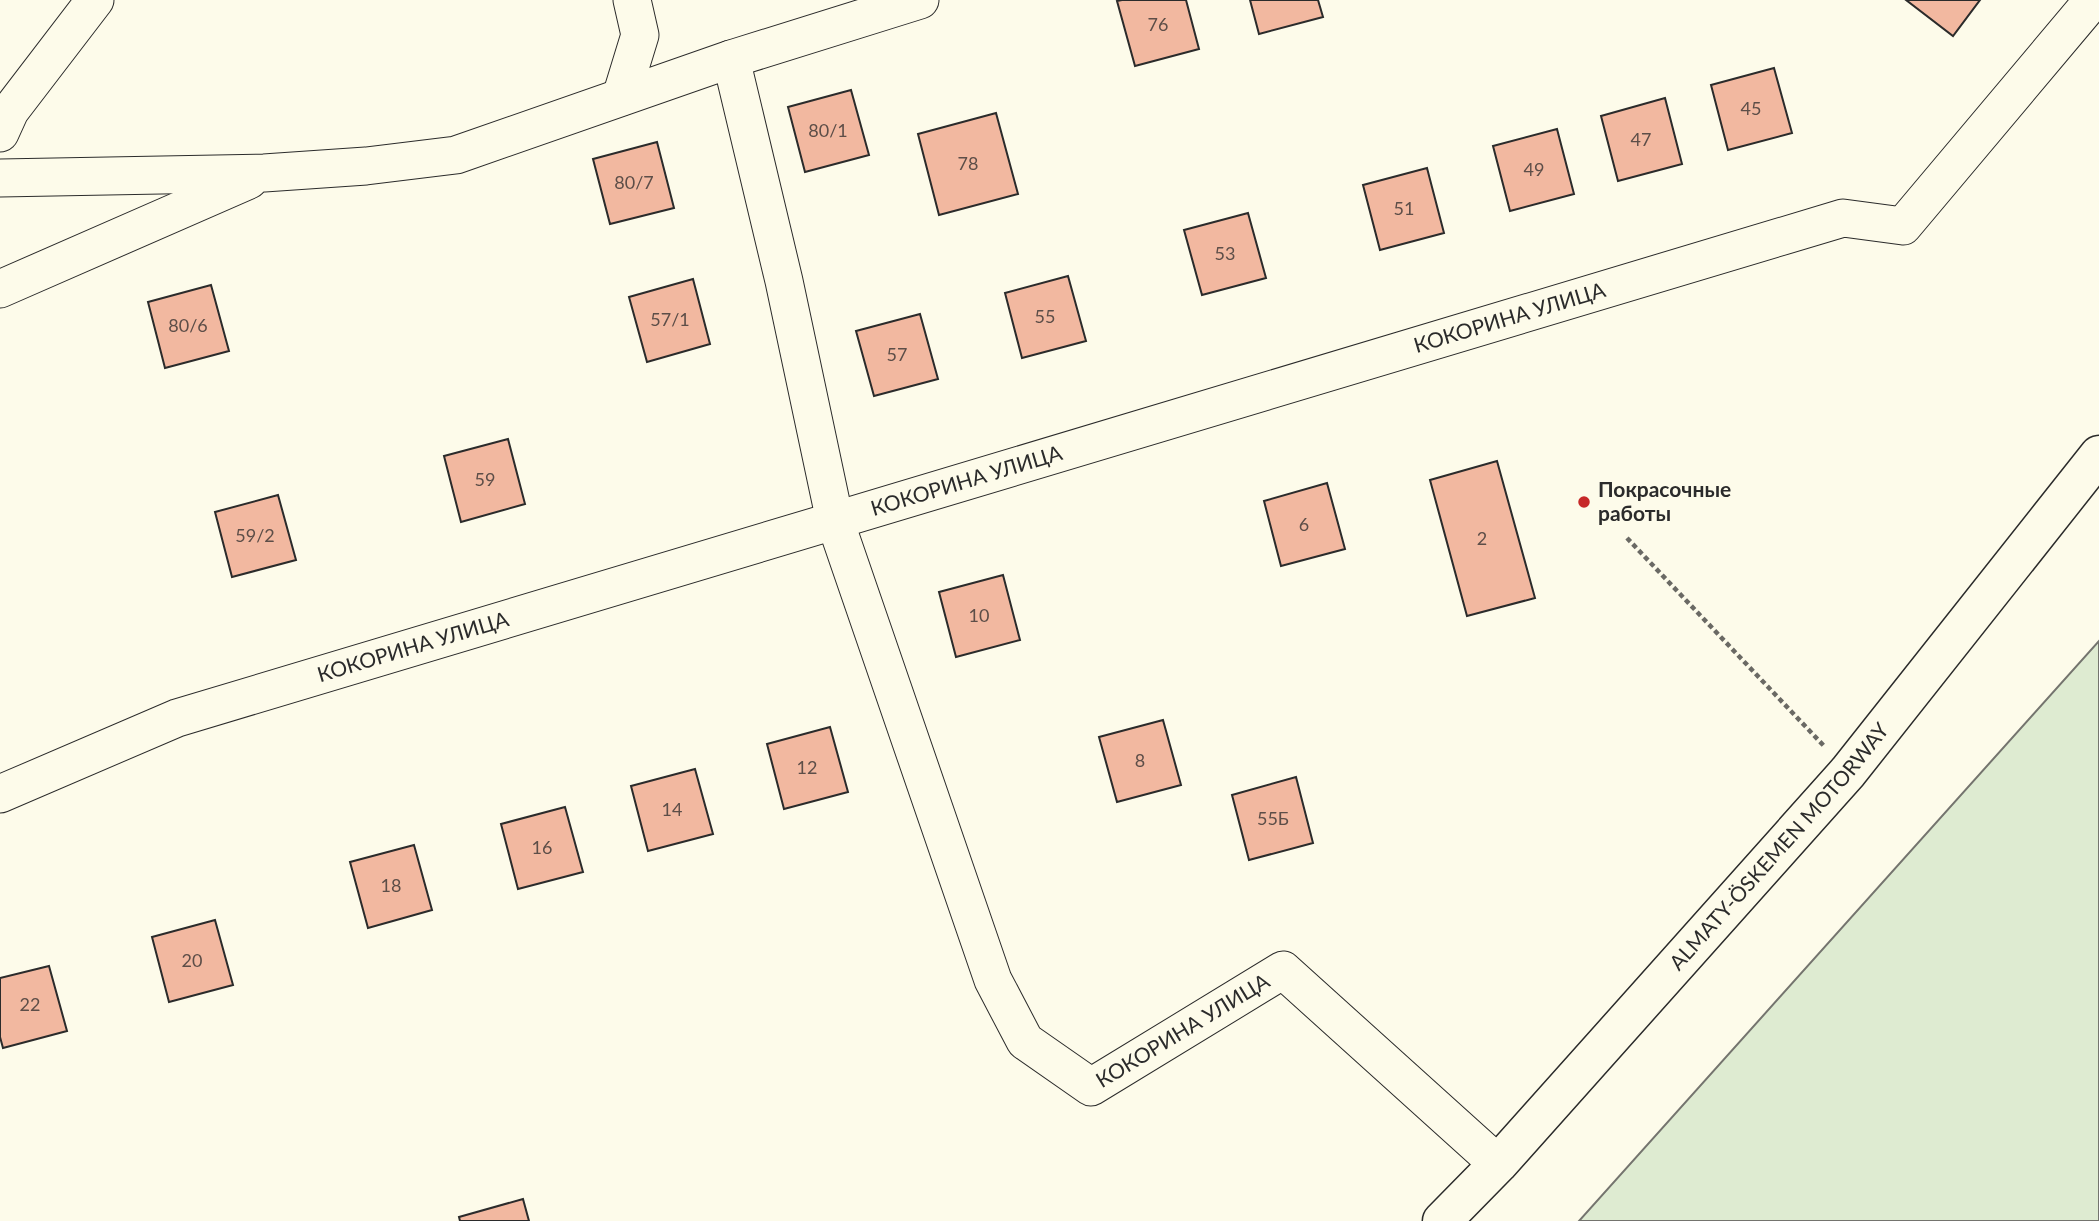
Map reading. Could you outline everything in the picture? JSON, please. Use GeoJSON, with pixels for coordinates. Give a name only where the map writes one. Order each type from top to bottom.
{"type":"FeatureCollection","features":[{"type":"Feature","properties":{"kind":"highway","name":"ALMATY-ÖSKEMEN MOTORWAY"},"geometry":{"type":"LineString","coordinates":[[1442,1221],[1498,1164],[1848,772],[2099,455]]}},
{"type":"Feature","properties":{"kind":"street"},"geometry":{"type":"LineString","coordinates":[[0,133],[10,111],[95,0]]}},
{"type":"Feature","properties":{"kind":"street"},"geometry":{"type":"LineString","coordinates":[[621,97],[640,35],[632,0]]}},
{"type":"Feature","properties":{"kind":"street"},"geometry":{"type":"LineString","coordinates":[[0,178],[264,173],[366,166],[456,155],[731,59],[920,0]]}},
{"type":"Feature","properties":{"kind":"street","name":"КОКОРИНА УЛИЦА"},"geometry":{"type":"LineString","coordinates":[[0,794],[177,719],[1843,218],[1903,226],[2093,0]]}},
{"type":"Feature","properties":{"kind":"street"},"geometry":{"type":"LineString","coordinates":[[640,35],[692,73]]}},
{"type":"Feature","properties":{"kind":"street"},"geometry":{"type":"LineString","coordinates":[[731,59],[784,281],[835,521]]}},
{"type":"Feature","properties":{"kind":"street"},"geometry":{"type":"LineString","coordinates":[[0,289],[264,173]]}},
{"type":"Feature","properties":{"kind":"street","name":"КОКОРИНА УЛИЦА"},"geometry":{"type":"LineString","coordinates":[[835,521],[993,981],[1025,1041],[1091,1087],[1283,970],[1498,1164]]}},
{"type":"Feature","properties":{"kind":"path"},"geometry":{"type":"LineString","coordinates":[[1627,538],[1848,772]]}},
{"type":"Feature","properties":{"kind":"green space"},"geometry":{"type":"Polygon","coordinates":[[[2099,641],[2099,1221],[1579,1221],[2099,641]]]}},
{"type":"Feature","properties":{"kind":"building"},"geometry":{"type":"Polygon","coordinates":[[[1186,0],[1199,49],[1135,66],[1117,1],[1186,0]]]}},
{"type":"Feature","properties":{"kind":"building"},"geometry":{"type":"Polygon","coordinates":[[[1250,0],[1318,0],[1323,17],[1259,34],[1250,0]]]}},
{"type":"Feature","properties":{"kind":"building"},"geometry":{"type":"Polygon","coordinates":[[[1906,0],[1980,0],[1953,36],[1906,0]]]}},
{"type":"Feature","properties":{"kind":"building"},"geometry":{"type":"Polygon","coordinates":[[[1774,68],[1792,133],[1728,150],[1711,85],[1774,68]]]}},
{"type":"Feature","properties":{"kind":"building"},"geometry":{"type":"Polygon","coordinates":[[[851,90],[869,155],[805,172],[788,107],[851,90]]]}},
{"type":"Feature","properties":{"kind":"building"},"geometry":{"type":"Polygon","coordinates":[[[1665,98],[1682,164],[1618,181],[1601,116],[1665,98]]]}},
{"type":"Feature","properties":{"kind":"building"},"geometry":{"type":"Polygon","coordinates":[[[996,113],[1018,194],[939,215],[918,134],[996,113]]]}},
{"type":"Feature","properties":{"kind":"building"},"geometry":{"type":"Polygon","coordinates":[[[1557,129],[1574,194],[1510,211],[1493,146],[1557,129]]]}},
{"type":"Feature","properties":{"kind":"building"},"geometry":{"type":"Polygon","coordinates":[[[657,142],[674,208],[610,224],[593,159],[657,142]]]}},
{"type":"Feature","properties":{"kind":"building"},"geometry":{"type":"Polygon","coordinates":[[[1427,168],[1444,233],[1380,250],[1363,185],[1427,168]]]}},
{"type":"Feature","properties":{"kind":"building"},"geometry":{"type":"Polygon","coordinates":[[[1248,213],[1266,278],[1202,295],[1184,230],[1248,213]]]}},
{"type":"Feature","properties":{"kind":"building"},"geometry":{"type":"Polygon","coordinates":[[[1068,276],[1086,341],[1022,358],[1005,293],[1068,276]]]}},
{"type":"Feature","properties":{"kind":"building"},"geometry":{"type":"Polygon","coordinates":[[[693,279],[710,344],[647,362],[629,297],[693,279]]]}},
{"type":"Feature","properties":{"kind":"building"},"geometry":{"type":"Polygon","coordinates":[[[211,285],[229,351],[165,368],[148,302],[211,285]]]}},
{"type":"Feature","properties":{"kind":"building"},"geometry":{"type":"Polygon","coordinates":[[[920,314],[938,379],[874,396],[856,331],[920,314]]]}},
{"type":"Feature","properties":{"kind":"building"},"geometry":{"type":"Polygon","coordinates":[[[508,439],[525,504],[461,522],[444,456],[508,439]]]}},
{"type":"Feature","properties":{"kind":"building"},"geometry":{"type":"Polygon","coordinates":[[[1497,461],[1535,598],[1467,616],[1430,480],[1497,461]]]}},
{"type":"Feature","properties":{"kind":"building"},"geometry":{"type":"Polygon","coordinates":[[[1327,483],[1345,549],[1281,566],[1264,501],[1327,483]]]}},
{"type":"Feature","properties":{"kind":"building"},"geometry":{"type":"Polygon","coordinates":[[[278,495],[296,560],[232,577],[215,512],[278,495]]]}},
{"type":"Feature","properties":{"kind":"building"},"geometry":{"type":"Polygon","coordinates":[[[1003,575],[1020,640],[956,657],[939,592],[1003,575]]]}},
{"type":"Feature","properties":{"kind":"building"},"geometry":{"type":"Polygon","coordinates":[[[1163,720],[1181,785],[1117,802],[1099,737],[1163,720]]]}},
{"type":"Feature","properties":{"kind":"building"},"geometry":{"type":"Polygon","coordinates":[[[830,727],[848,792],[784,809],[767,744],[830,727]]]}},
{"type":"Feature","properties":{"kind":"building"},"geometry":{"type":"Polygon","coordinates":[[[695,769],[713,834],[648,851],[631,786],[695,769]]]}},
{"type":"Feature","properties":{"kind":"building"},"geometry":{"type":"Polygon","coordinates":[[[1296,777],[1313,843],[1249,860],[1232,795],[1296,777]]]}},
{"type":"Feature","properties":{"kind":"building"},"geometry":{"type":"Polygon","coordinates":[[[565,807],[583,872],[518,889],[501,824],[565,807]]]}},
{"type":"Feature","properties":{"kind":"building"},"geometry":{"type":"Polygon","coordinates":[[[414,845],[432,910],[368,928],[350,862],[414,845]]]}},
{"type":"Feature","properties":{"kind":"building"},"geometry":{"type":"Polygon","coordinates":[[[215,920],[233,985],[169,1002],[152,937],[215,920]]]}},
{"type":"Feature","properties":{"kind":"building"},"geometry":{"type":"Polygon","coordinates":[[[49,966],[67,1031],[3,1048],[0,1037],[0,978],[49,966]]]}},
{"type":"Feature","properties":{"kind":"building"},"geometry":{"type":"Polygon","coordinates":[[[523,1199],[529,1221],[460,1221],[459,1217],[523,1199]]]}},
{"type":"Feature","properties":{"kind":"place","name":"Покрасочные работы"},"geometry":{"type":"Point","coordinates":[1584,502]}}]}
